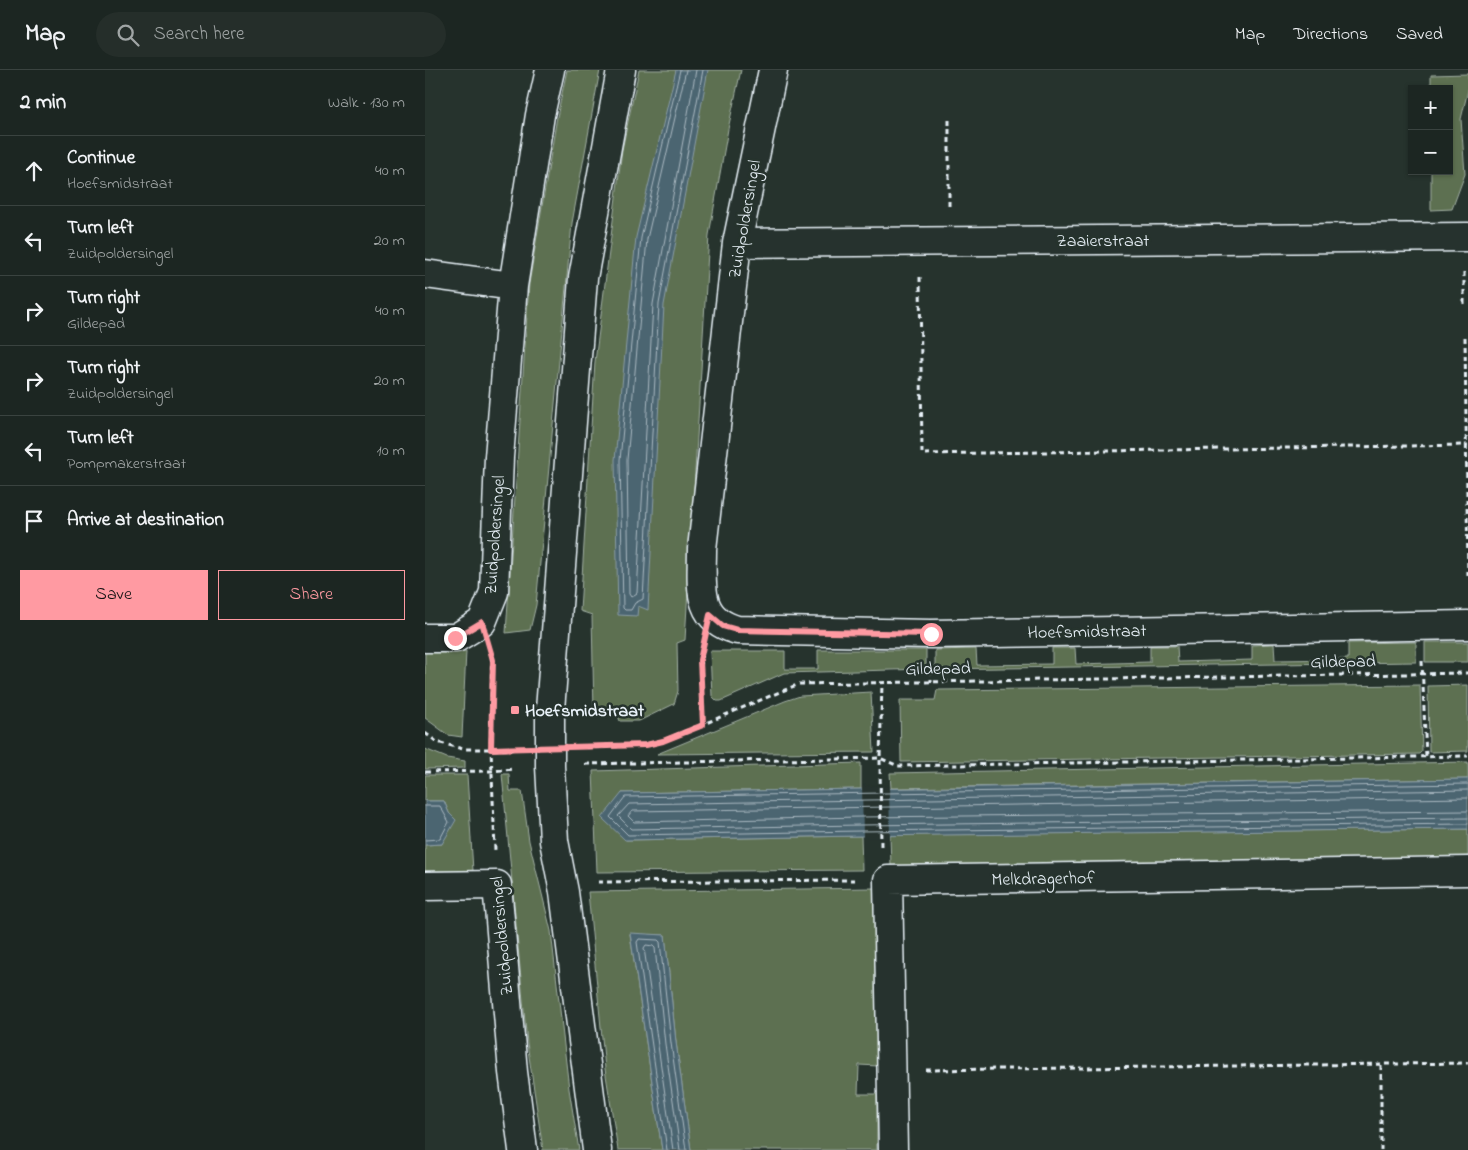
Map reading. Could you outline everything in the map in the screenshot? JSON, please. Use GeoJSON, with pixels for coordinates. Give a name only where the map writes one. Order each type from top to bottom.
{"type":"FeatureCollection","features":[{"type":"Feature","properties":{"kind":"street","name":"Zuidpoldersingel"},"geometry":{"type":"LineString","coordinates":[[482,622],[494,592],[499,457],[513,286],[540,115],[550,70]]}},
{"type":"Feature","properties":{"kind":"street"},"geometry":{"type":"LineString","coordinates":[[597,1150],[565,892],[553,840],[549,757],[550,710],[583,278],[621,70]]}},
{"type":"Feature","properties":{"kind":"street","name":"Zuidpoldersingel"},"geometry":{"type":"LineString","coordinates":[[710,615],[703,596],[701,549],[737,243],[773,70]]}},
{"type":"Feature","properties":{"kind":"street","name":"Zaaierstraat"},"geometry":{"type":"LineString","coordinates":[[737,243],[1468,237]]}},
{"type":"Feature","properties":{"kind":"street"},"geometry":{"type":"LineString","coordinates":[[425,274],[513,286]]}},
{"type":"Feature","properties":{"kind":"street","name":"Hoefsmidstraat"},"geometry":{"type":"LineString","coordinates":[[710,615],[723,626],[737,630],[921,634],[1468,625]]}},
{"type":"Feature","properties":{"kind":"street"},"geometry":{"type":"LineString","coordinates":[[425,638],[455,638],[482,622]]}},
{"type":"Feature","properties":{"kind":"street","name":"Melkdragerhof"},"geometry":{"type":"LineString","coordinates":[[888,880],[1468,871]]}},
{"type":"Feature","properties":{"kind":"street"},"geometry":{"type":"LineString","coordinates":[[888,880],[893,1150]]}},
{"type":"Feature","properties":{"kind":"street","name":"Zuidpoldersingel"},"geometry":{"type":"LineString","coordinates":[[497,885],[513,1072],[523,1150]]}},
{"type":"Feature","properties":{"kind":"street"},"geometry":{"type":"LineString","coordinates":[[425,886],[497,885]]}},
{"type":"Feature","properties":{"kind":"path"},"geometry":{"type":"LineString","coordinates":[[949,120],[950,241]]}},
{"type":"Feature","properties":{"kind":"path"},"geometry":{"type":"LineString","coordinates":[[919,241],[922,454],[1467,445]]}},
{"type":"Feature","properties":{"kind":"path"},"geometry":{"type":"LineString","coordinates":[[1465,337],[1468,580]]}},
{"type":"Feature","properties":{"kind":"path"},"geometry":{"type":"LineString","coordinates":[[703,725],[700,660],[710,615]]}},
{"type":"Feature","properties":{"kind":"path","name":"Zuidpoldersingel"},"geometry":{"type":"LineString","coordinates":[[482,622],[493,660],[491,771],[497,885]]}},
{"type":"Feature","properties":{"kind":"path"},"geometry":{"type":"LineString","coordinates":[[1421,626],[1426,757]]}},
{"type":"Feature","properties":{"kind":"path","name":"Gildepad"},"geometry":{"type":"LineString","coordinates":[[425,732],[437,742],[463,749],[491,749],[549,757],[646,745],[663,741],[799,684],[1468,673]]}},
{"type":"Feature","properties":{"kind":"path"},"geometry":{"type":"LineString","coordinates":[[881,852],[879,758],[882,684]]}},
{"type":"Feature","properties":{"kind":"path"},"geometry":{"type":"LineString","coordinates":[[425,772],[491,771],[549,757],[619,763],[879,758],[898,766],[1468,756]]}},
{"type":"Feature","properties":{"kind":"path"},"geometry":{"type":"LineString","coordinates":[[565,892],[584,882],[888,880]]}},
{"type":"Feature","properties":{"kind":"path"},"geometry":{"type":"LineString","coordinates":[[892,1070],[1468,1063]]}},
{"type":"Feature","properties":{"kind":"path"},"geometry":{"type":"LineString","coordinates":[[1381,1065],[1381,1150]]}},
{"type":"Feature","properties":{"kind":"green space"},"geometry":{"type":"Polygon","coordinates":[[[567,70],[600,70],[572,223],[536,605],[530,630],[506,633],[529,284],[557,117],[567,70]]]}},
{"type":"Feature","properties":{"kind":"green space"},"geometry":{"type":"Polygon","coordinates":[[[639,70],[741,70],[728,129],[709,235],[685,640],[677,643],[678,691],[674,704],[639,721],[620,721],[616,711],[594,713],[592,615],[580,611],[595,362],[622,150],[639,70]]]}},
{"type":"Feature","properties":{"kind":"green space"},"geometry":{"type":"Polygon","coordinates":[[[1468,74],[1468,90],[1461,119],[1465,174],[1452,209],[1431,210],[1431,175],[1453,175],[1453,85],[1431,85],[1431,75],[1468,74]]]}},
{"type":"Feature","properties":{"kind":"green space"},"geometry":{"type":"Polygon","coordinates":[[[1416,642],[1416,662],[935,669],[935,650],[976,649],[977,665],[1052,664],[1052,648],[1075,648],[1076,664],[1150,662],[1150,646],[1177,646],[1178,662],[1252,660],[1252,645],[1274,644],[1275,660],[1348,659],[1348,643],[1416,642]]]}},
{"type":"Feature","properties":{"kind":"green space"},"geometry":{"type":"Polygon","coordinates":[[[1425,642],[1468,642],[1468,662],[1425,662],[1425,642]]]}},
{"type":"Feature","properties":{"kind":"green space"},"geometry":{"type":"Polygon","coordinates":[[[818,650],[926,650],[926,669],[784,673],[721,701],[717,701],[712,696],[710,651],[785,651],[785,669],[818,669],[818,650]]]}},
{"type":"Feature","properties":{"kind":"green space"},"geometry":{"type":"Polygon","coordinates":[[[425,651],[466,651],[462,737],[448,735],[425,718],[425,651]]]}},
{"type":"Feature","properties":{"kind":"green space"},"geometry":{"type":"Polygon","coordinates":[[[1420,685],[1422,751],[1419,754],[901,762],[900,700],[935,700],[937,690],[1420,685]]]}},
{"type":"Feature","properties":{"kind":"green space"},"geometry":{"type":"Polygon","coordinates":[[[1468,685],[1468,751],[1429,752],[1428,686],[1468,685]]]}},
{"type":"Feature","properties":{"kind":"green space"},"geometry":{"type":"Polygon","coordinates":[[[871,692],[874,752],[657,754],[800,696],[871,692]]]}},
{"type":"Feature","properties":{"kind":"green space"},"geometry":{"type":"Polygon","coordinates":[[[425,749],[447,758],[465,761],[465,768],[425,769],[425,749]]]}},
{"type":"Feature","properties":{"kind":"green space"},"geometry":{"type":"Polygon","coordinates":[[[1468,762],[1468,779],[891,788],[890,773],[1468,762]]]}},
{"type":"Feature","properties":{"kind":"green space"},"geometry":{"type":"Polygon","coordinates":[[[861,763],[861,789],[622,793],[626,840],[861,836],[862,870],[597,872],[593,771],[861,763]]]}},
{"type":"Feature","properties":{"kind":"green space"},"geometry":{"type":"Polygon","coordinates":[[[502,774],[509,774],[510,791],[522,791],[529,841],[551,931],[569,1089],[579,1150],[543,1150],[527,1043],[502,774]]]}},
{"type":"Feature","properties":{"kind":"green space"},"geometry":{"type":"Polygon","coordinates":[[[425,775],[467,775],[473,871],[425,871],[425,845],[442,844],[449,813],[444,801],[425,801],[425,775]]]}},
{"type":"Feature","properties":{"kind":"green space"},"geometry":{"type":"Polygon","coordinates":[[[1468,829],[1468,858],[891,866],[890,835],[1468,829]]]}},
{"type":"Feature","properties":{"kind":"green space"},"geometry":{"type":"Polygon","coordinates":[[[875,888],[878,1066],[859,1065],[858,1094],[877,1094],[877,1150],[691,1150],[676,1042],[665,935],[630,934],[662,1150],[618,1150],[605,1069],[588,892],[875,888]]]}},
{"type":"Feature","properties":{"kind":"water"},"geometry":{"type":"Polygon","coordinates":[[[676,70],[708,70],[664,305],[648,610],[638,606],[637,616],[618,615],[615,460],[636,237],[676,70]]]}},
{"type":"Feature","properties":{"kind":"water"},"geometry":{"type":"Polygon","coordinates":[[[1468,779],[1468,829],[625,840],[602,818],[622,793],[1468,779]]]}},
{"type":"Feature","properties":{"kind":"water"},"geometry":{"type":"Polygon","coordinates":[[[425,801],[444,801],[449,813],[456,820],[442,844],[425,845],[425,801]]]}},
{"type":"Feature","properties":{"kind":"water"},"geometry":{"type":"Polygon","coordinates":[[[630,933],[665,935],[676,1042],[691,1150],[662,1150],[630,933]]]}},
{"type":"Feature","properties":{"kind":"pier"},"geometry":{"type":"Polygon","coordinates":[[[889,785],[890,838],[863,838],[862,786],[889,785]]]}},
{"type":"Feature","properties":{"kind":"place","name":"Hoefsmidstraat"},"geometry":{"type":"Point","coordinates":[515,710]}},
{"type":"Feature","properties":{"kind":"route"},"geometry":{"type":"LineString","coordinates":[[455,638],[482,622],[493,660],[491,749],[646,745],[663,741],[703,725],[700,660],[710,615],[723,626],[737,630],[931,634]]}}]}
